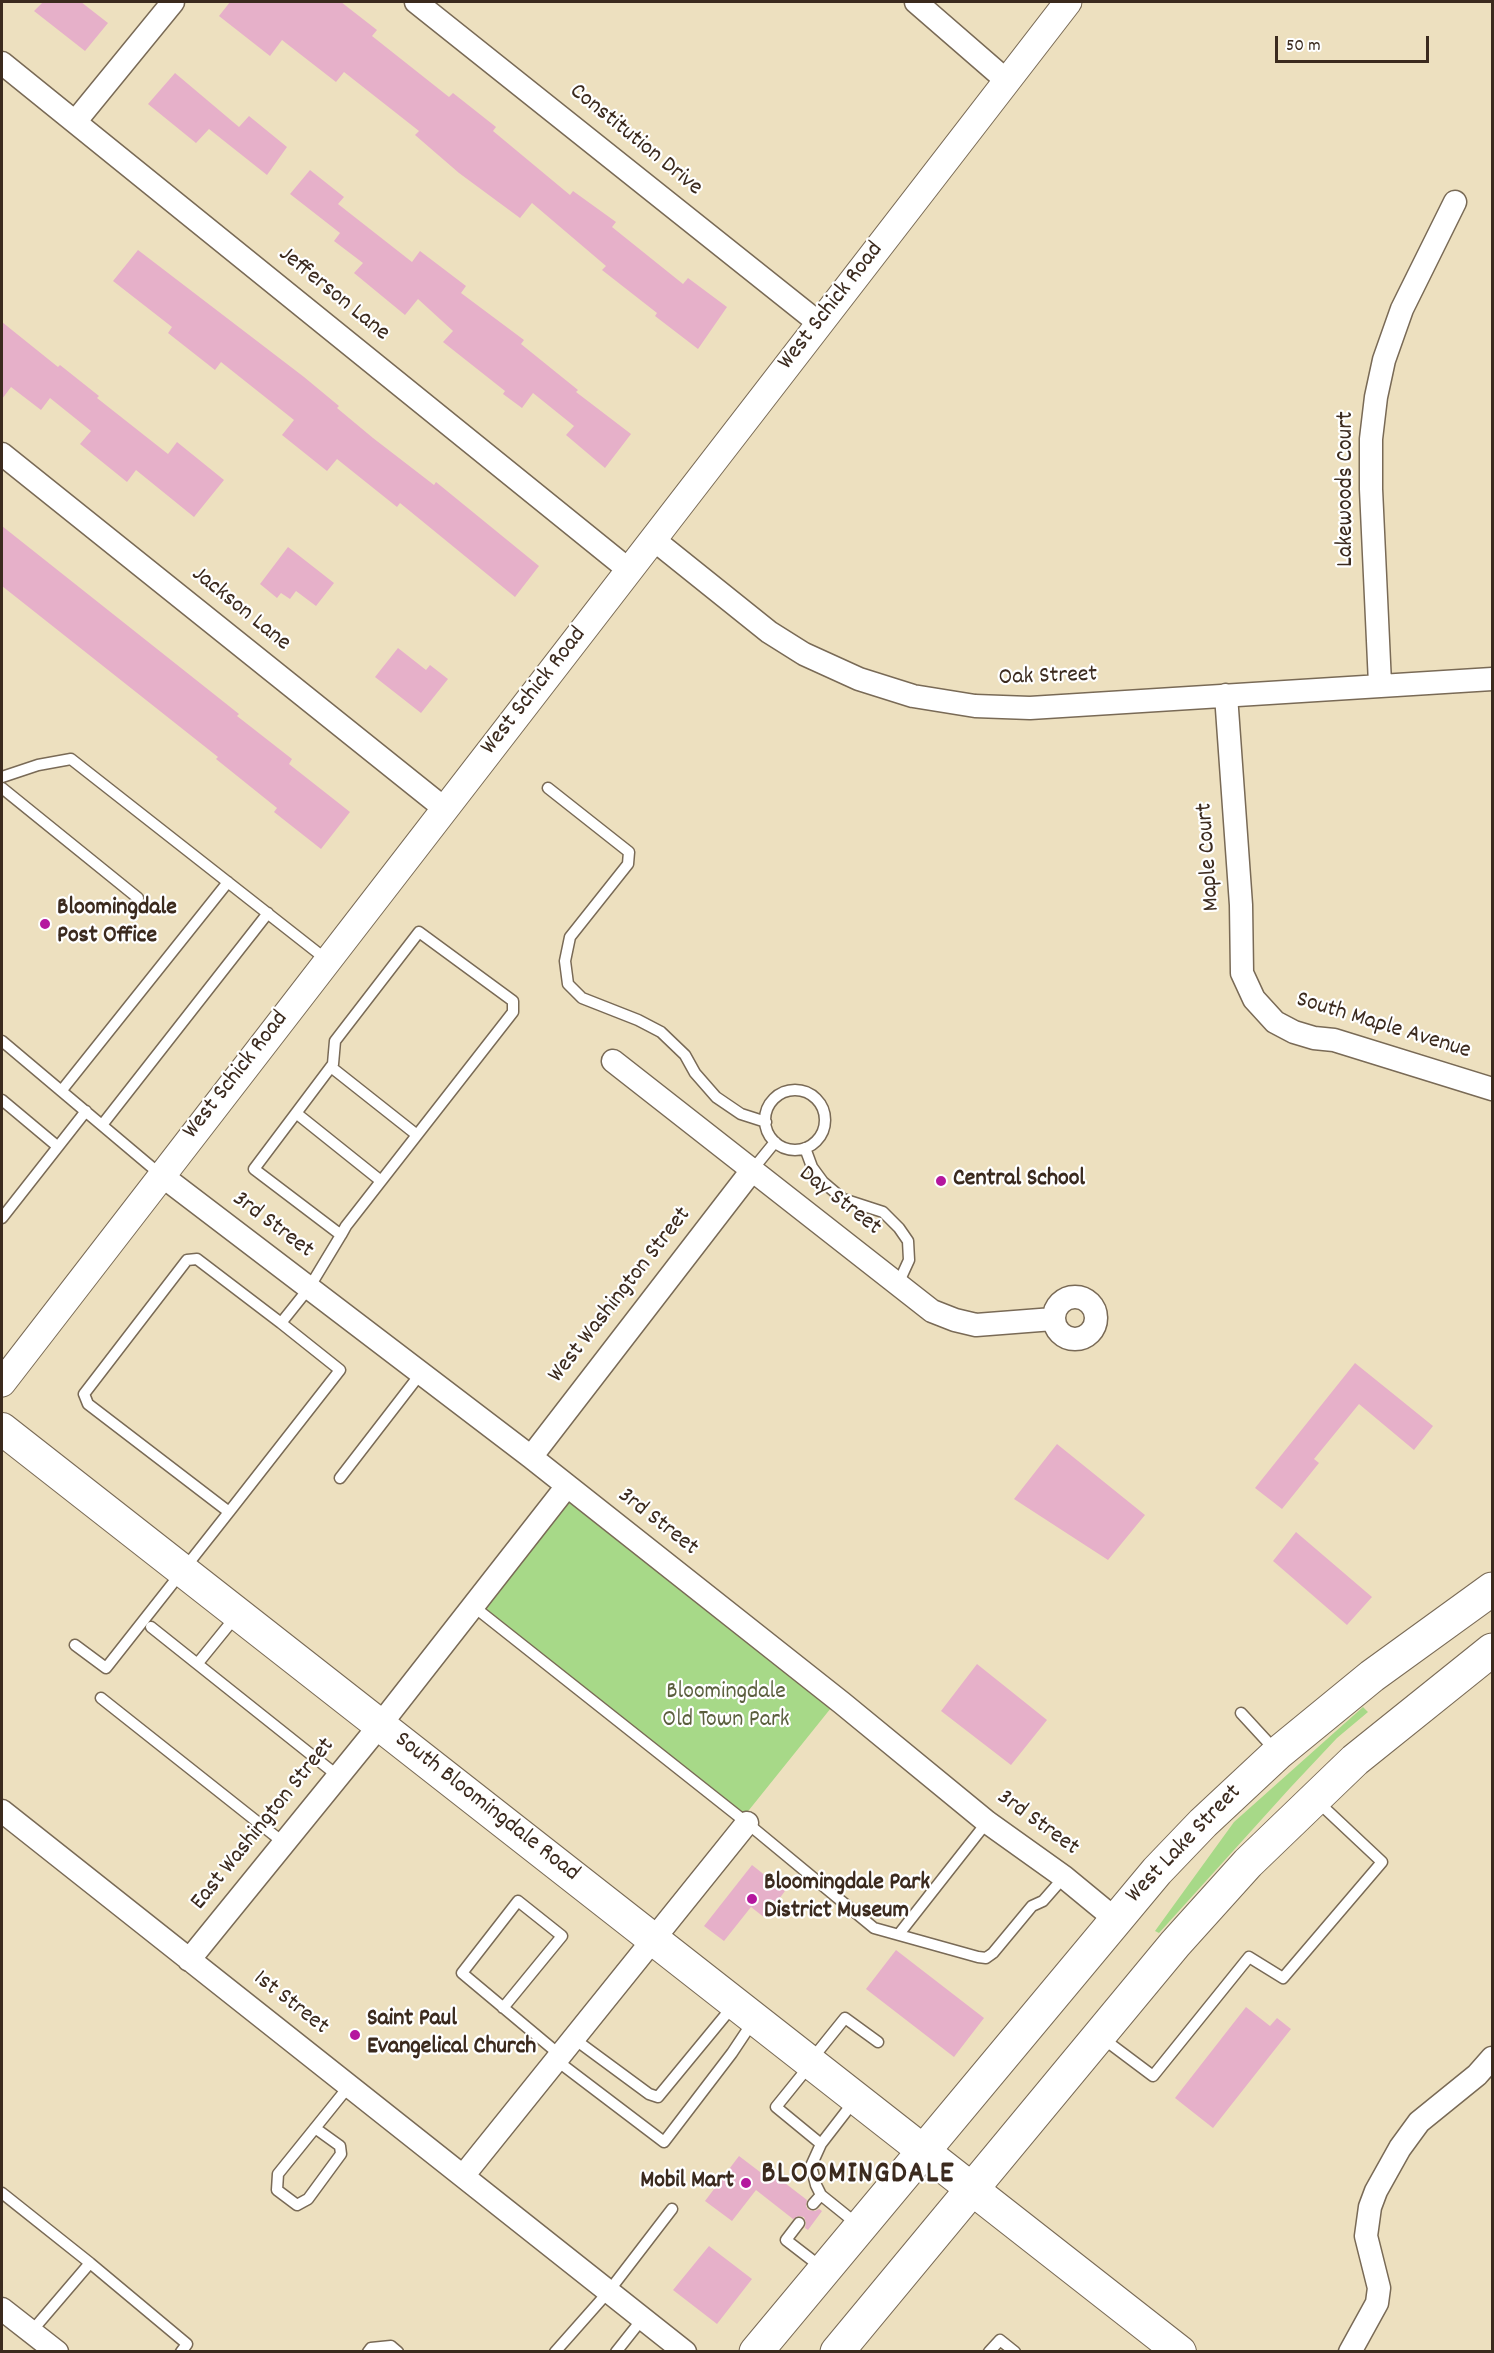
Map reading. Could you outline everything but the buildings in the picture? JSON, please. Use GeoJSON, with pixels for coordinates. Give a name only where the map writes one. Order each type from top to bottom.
{"type":"FeatureCollection","features":[{"type":"Feature","properties":{"kind":"main road","name":"South Bloomingdale Road"},"geometry":{"type":"LineString","coordinates":[[2,1429],[1180,2352]]}},
{"type":"Feature","properties":{"kind":"main road","name":"West Lake Street"},"geometry":{"type":"LineString","coordinates":[[756,2352],[1156,1871],[1203,1823],[1278,1753],[1372,1676],[1492,1589]]}},
{"type":"Feature","properties":{"kind":"main road"},"geometry":{"type":"LineString","coordinates":[[837,2352],[1174,1944],[1248,1863],[1355,1760],[1492,1650]]}},
{"type":"Feature","properties":{"kind":"street"},"geometry":{"type":"LineString","coordinates":[[75,122],[173,2]]}},
{"type":"Feature","properties":{"kind":"street","name":"Constitution Drive"},"geometry":{"type":"LineString","coordinates":[[416,2],[820,324]]}},
{"type":"Feature","properties":{"kind":"street"},"geometry":{"type":"LineString","coordinates":[[916,2],[1007,81]]}},
{"type":"Feature","properties":{"kind":"street","name":"West Schick Road"},"geometry":{"type":"LineString","coordinates":[[2,1383],[1068,2]]}},
{"type":"Feature","properties":{"kind":"street","name":"Jefferson Lane"},"geometry":{"type":"LineString","coordinates":[[2,63],[629,570]]}},
{"type":"Feature","properties":{"kind":"street","name":"Lakewoods Court"},"geometry":{"type":"LineString","coordinates":[[1380,684],[1371,489],[1371,439],[1376,397],[1384,360],[1402,309],[1455,202]]}},
{"type":"Feature","properties":{"kind":"street","name":"Jackson Lane"},"geometry":{"type":"LineString","coordinates":[[2,454],[445,808]]}},
{"type":"Feature","properties":{"kind":"street","name":"Oak Street"},"geometry":{"type":"LineString","coordinates":[[653,539],[768,632],[804,654],[859,680],[913,696],[975,706],[1030,708],[1380,684],[1492,679]]}},
{"type":"Feature","properties":{"kind":"street","name":"Maple Court"},"geometry":{"type":"LineString","coordinates":[[1226,695],[1240,905],[1242,973],[1254,999],[1262,1009]]}},
{"type":"Feature","properties":{"kind":"street","name":"South Maple Avenue"},"geometry":{"type":"LineString","coordinates":[[1262,1009],[1275,1022],[1294,1032],[1314,1038],[1334,1040],[1492,1089]]}},
{"type":"Feature","properties":{"kind":"street","name":"Day Street"},"geometry":{"type":"LineString","coordinates":[[614,1061],[932,1311],[955,1320],[976,1324],[1053,1319]]}},
{"type":"Feature","properties":{"kind":"street","name":"West Washington Street"},"geometry":{"type":"LineString","coordinates":[[531,1457],[753,1169]]}},
{"type":"Feature","properties":{"kind":"street","name":"3rd Street"},"geometry":{"type":"LineString","coordinates":[[161,1175],[531,1457],[833,1696],[987,1822],[1064,1877],[1115,1919]]}},
{"type":"Feature","properties":{"kind":"street"},"geometry":{"type":"LineString","coordinates":[[380,1725],[567,1486]]}},
{"type":"Feature","properties":{"kind":"street","name":"East Washington Street"},"geometry":{"type":"LineString","coordinates":[[189,1960],[380,1725]]}},
{"type":"Feature","properties":{"kind":"street","name":"1st Street"},"geometry":{"type":"LineString","coordinates":[[2,1811],[685,2352]]}},
{"type":"Feature","properties":{"kind":"street"},"geometry":{"type":"LineString","coordinates":[[463,2176],[747,1822]]}},
{"type":"Feature","properties":{"kind":"street"},"geometry":{"type":"LineString","coordinates":[[1350,2352],[1365,2326],[1378,2295],[1376,2269],[1366,2236],[1370,2207],[1376,2191],[1400,2148],[1419,2122],[1477,2075],[1492,2058]]}},
{"type":"Feature","properties":{"kind":"street"},"geometry":{"type":"LineString","coordinates":[[2,2309],[57,2352]]}},
{"type":"Feature","properties":{"kind":"lane"},"geometry":{"type":"LineString","coordinates":[[2,777],[38,765],[71,759],[328,960]]}},
{"type":"Feature","properties":{"kind":"lane"},"geometry":{"type":"LineString","coordinates":[[2,788],[138,898]]}},
{"type":"Feature","properties":{"kind":"lane"},"geometry":{"type":"LineString","coordinates":[[548,788],[629,852],[628,864],[570,938],[565,961],[568,984],[582,998],[639,1020],[661,1032],[685,1055],[695,1073],[716,1097],[741,1114],[766,1122]]}},
{"type":"Feature","properties":{"kind":"lane"},"geometry":{"type":"LineString","coordinates":[[62,1090],[228,882]]}},
{"type":"Feature","properties":{"kind":"lane"},"geometry":{"type":"LineString","coordinates":[[102,1125],[268,913]]}},
{"type":"Feature","properties":{"kind":"lane"},"geometry":{"type":"LineString","coordinates":[[281,1323],[309,1288],[341,1234],[513,1012],[513,1001],[419,932],[335,1041],[331,1067],[254,1169],[341,1234]]}},
{"type":"Feature","properties":{"kind":"lane"},"geometry":{"type":"LineString","coordinates":[[2,1041],[161,1175]]}},
{"type":"Feature","properties":{"kind":"lane"},"geometry":{"type":"LineString","coordinates":[[331,1067],[417,1135]]}},
{"type":"Feature","properties":{"kind":"lane"},"geometry":{"type":"LineString","coordinates":[[790,1091],[808,1093],[822,1107],[824,1126],[821,1135],[814,1143],[796,1150],[785,1148],[775,1142],[770,1136],[766,1122],[768,1108],[780,1094],[790,1091]]}},
{"type":"Feature","properties":{"kind":"lane"},"geometry":{"type":"LineString","coordinates":[[2,1100],[57,1146]]}},
{"type":"Feature","properties":{"kind":"lane"},"geometry":{"type":"LineString","coordinates":[[2,1218],[86,1111]]}},
{"type":"Feature","properties":{"kind":"lane"},"geometry":{"type":"LineString","coordinates":[[296,1113],[381,1181]]}},
{"type":"Feature","properties":{"kind":"lane"},"geometry":{"type":"LineString","coordinates":[[753,1169],[775,1142]]}},
{"type":"Feature","properties":{"kind":"lane"},"geometry":{"type":"LineString","coordinates":[[805,1148],[812,1167],[823,1182],[843,1199],[883,1212],[908,1241],[909,1260],[898,1284]]}},
{"type":"Feature","properties":{"kind":"lane"},"geometry":{"type":"LineString","coordinates":[[75,1645],[106,1668],[184,1571],[340,1370],[197,1259],[187,1260],[84,1394],[88,1404],[229,1512]]}},
{"type":"Feature","properties":{"kind":"lane"},"geometry":{"type":"LineString","coordinates":[[340,1478],[421,1373]]}},
{"type":"Feature","properties":{"kind":"lane"},"geometry":{"type":"LineString","coordinates":[[473,1606],[747,1822],[874,1928],[978,1958],[986,1958],[993,1953],[1032,1906],[1043,1901],[1064,1877]]}},
{"type":"Feature","properties":{"kind":"lane"},"geometry":{"type":"LineString","coordinates":[[198,1664],[238,1613]]}},
{"type":"Feature","properties":{"kind":"lane"},"geometry":{"type":"LineString","coordinates":[[151,1627],[338,1776]]}},
{"type":"Feature","properties":{"kind":"lane"},"geometry":{"type":"LineString","coordinates":[[100,1698],[285,1843]]}},
{"type":"Feature","properties":{"kind":"lane"},"geometry":{"type":"LineString","coordinates":[[1241,1713],[1278,1753]]}},
{"type":"Feature","properties":{"kind":"lane"},"geometry":{"type":"LineString","coordinates":[[1099,2035],[1152,2076],[1249,1957],[1283,1978],[1382,1862],[1315,1798]]}},
{"type":"Feature","properties":{"kind":"lane"},"geometry":{"type":"LineString","coordinates":[[899,1934],[987,1822]]}},
{"type":"Feature","properties":{"kind":"lane"},"geometry":{"type":"LineString","coordinates":[[503,2008],[562,1936],[518,1901],[462,1973],[503,2008],[563,2051],[664,2142],[732,2053],[745,2011]]}},
{"type":"Feature","properties":{"kind":"lane"},"geometry":{"type":"LineString","coordinates":[[563,2051],[658,2097],[745,2011]]}},
{"type":"Feature","properties":{"kind":"lane"},"geometry":{"type":"LineString","coordinates":[[821,2144],[776,2107],[845,2018],[878,2042]]}},
{"type":"Feature","properties":{"kind":"lane"},"geometry":{"type":"LineString","coordinates":[[315,2128],[340,2146],[341,2154],[308,2199],[297,2205],[277,2190],[278,2174],[315,2128],[349,2086]]}},
{"type":"Feature","properties":{"kind":"lane"},"geometry":{"type":"LineString","coordinates":[[857,2098],[821,2144],[811,2166],[821,2195],[860,2227]]}},
{"type":"Feature","properties":{"kind":"lane"},"geometry":{"type":"LineString","coordinates":[[2,2193],[90,2263],[188,2349]]}},
{"type":"Feature","properties":{"kind":"lane"},"geometry":{"type":"LineString","coordinates":[[813,2204],[821,2195]]}},
{"type":"Feature","properties":{"kind":"lane"},"geometry":{"type":"LineString","coordinates":[[555,2352],[609,2291],[672,2209]]}},
{"type":"Feature","properties":{"kind":"lane"},"geometry":{"type":"LineString","coordinates":[[799,2223],[786,2240],[825,2269]]}},
{"type":"Feature","properties":{"kind":"lane"},"geometry":{"type":"LineString","coordinates":[[31,2332],[90,2263]]}},
{"type":"Feature","properties":{"kind":"lane"},"geometry":{"type":"LineString","coordinates":[[616,2351],[643,2318]]}},
{"type":"Feature","properties":{"kind":"lane"},"geometry":{"type":"LineString","coordinates":[[990,2352],[1000,2340],[1015,2352]]}},
{"type":"Feature","properties":{"kind":"lane"},"geometry":{"type":"LineString","coordinates":[[368,2352],[370,2348],[391,2346],[398,2352]]}},
{"type":"Feature","properties":{"kind":"green space","name":"Bloomingdale Old Town Park"},"geometry":{"type":"Polygon","coordinates":[[[569,1496],[835,1703],[745,1815],[483,1607],[569,1496]]]}},
{"type":"Feature","properties":{"kind":"green space"},"geometry":{"type":"Polygon","coordinates":[[[1363,1707],[1368,1712],[1337,1738],[1159,1933],[1155,1931],[1234,1822],[1363,1707]]]}},
{"type":"Feature","properties":{"kind":"place","name":"Bloomingdale Post Office"},"geometry":{"type":"Point","coordinates":[45,924]}},
{"type":"Feature","properties":{"kind":"place","name":"Central School"},"geometry":{"type":"Point","coordinates":[941,1181]}},
{"type":"Feature","properties":{"kind":"place","name":"Bloomingdale Park District Museum"},"geometry":{"type":"Point","coordinates":[752,1899]}},
{"type":"Feature","properties":{"kind":"place","name":"Saint Paul Evangelical Church"},"geometry":{"type":"Point","coordinates":[355,2035]}},
{"type":"Feature","properties":{"kind":"place","name":"Mobil Mart"},"geometry":{"type":"Point","coordinates":[746,2183]}},
{"type":"Feature","properties":{"kind":"district","name":"BLOOMINGDALE"},"geometry":{"type":"Point","coordinates":[858,2177]}}]}
